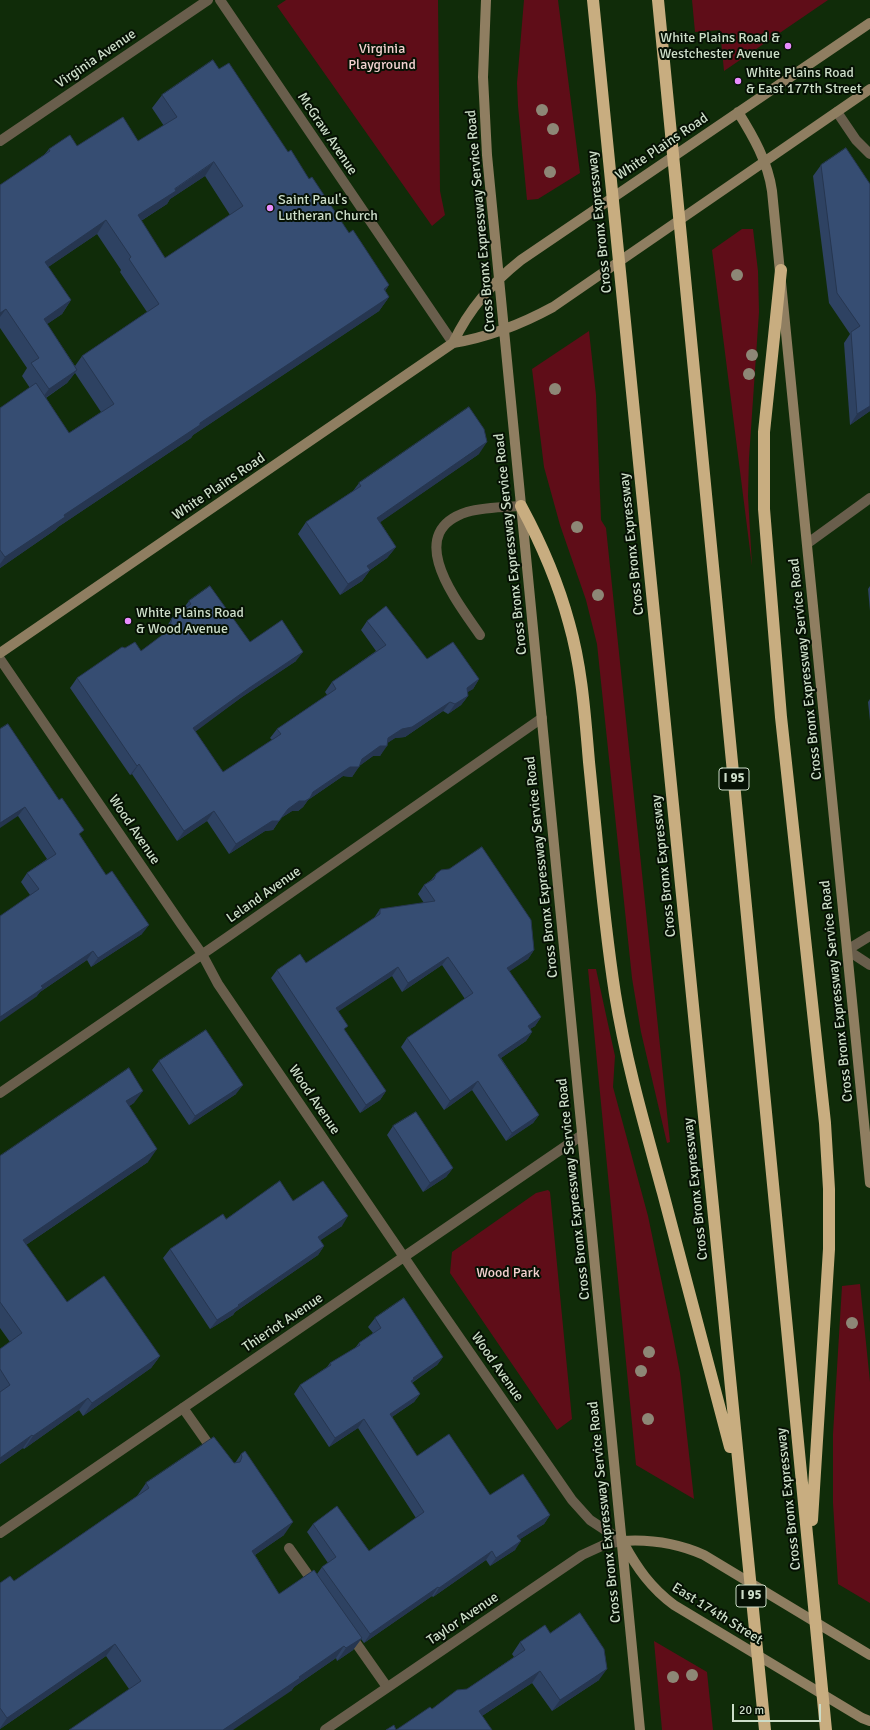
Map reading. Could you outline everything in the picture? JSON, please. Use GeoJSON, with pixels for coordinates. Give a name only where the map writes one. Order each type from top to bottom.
{"type":"FeatureCollection","features":[{"type":"Feature","properties":{"kind":"highway","name":"Cross Bronx Expressway"},"geometry":{"type":"LineString","coordinates":[[593,0],[765,1730]]}},
{"type":"Feature","properties":{"kind":"highway","name":"Cross Bronx Expressway"},"geometry":{"type":"LineString","coordinates":[[658,0],[826,1730]]}},
{"type":"Feature","properties":{"kind":"highway"},"geometry":{"type":"LineString","coordinates":[[781,270],[764,432],[765,517],[781,717],[826,1123],[829,1189],[829,1249],[810,1558]]}},
{"type":"Feature","properties":{"kind":"highway"},"geometry":{"type":"LineString","coordinates":[[521,506],[554,576],[575,646],[583,698],[606,924],[623,1038],[642,1115],[740,1483]]}},
{"type":"Feature","properties":{"kind":"highway"},"geometry":{"type":"LineString","coordinates":[[761,1730],[762,1708]]}},
{"type":"Feature","properties":{"kind":"main road","name":"Cross Bronx Expressway Service Road"},"geometry":{"type":"LineString","coordinates":[[486,0],[483,77],[488,155],[640,1730]]}},
{"type":"Feature","properties":{"kind":"main road","name":"White Plains Road"},"geometry":{"type":"LineString","coordinates":[[453,344],[468,314],[489,287],[521,260],[870,23]]}},
{"type":"Feature","properties":{"kind":"main road","name":"White Plains Road"},"geometry":{"type":"LineString","coordinates":[[0,653],[453,344],[504,331],[552,307],[709,201],[870,89]]}},
{"type":"Feature","properties":{"kind":"main road","name":"Cross Bronx Expressway Service Road"},"geometry":{"type":"LineString","coordinates":[[738,112],[764,162],[771,182],[781,270],[870,1183]]}},
{"type":"Feature","properties":{"kind":"main road"},"geometry":{"type":"LineString","coordinates":[[622,1541],[636,1540],[663,1542],[678,1545],[704,1555],[856,1645],[870,1655]]}},
{"type":"Feature","properties":{"kind":"main road","name":"East 174th Street"},"geometry":{"type":"LineString","coordinates":[[622,1541],[641,1574],[652,1587],[674,1605],[866,1720]]}},
{"type":"Feature","properties":{"kind":"street","name":"Virginia Avenue"},"geometry":{"type":"LineString","coordinates":[[0,141],[208,0]]}},
{"type":"Feature","properties":{"kind":"street","name":"McGraw Avenue"},"geometry":{"type":"LineString","coordinates":[[220,0],[453,344]]}},
{"type":"Feature","properties":{"kind":"street"},"geometry":{"type":"LineString","coordinates":[[837,112],[856,140],[870,154]]}},
{"type":"Feature","properties":{"kind":"street"},"geometry":{"type":"LineString","coordinates":[[808,543],[870,498]]}},
{"type":"Feature","properties":{"kind":"street"},"geometry":{"type":"LineString","coordinates":[[480,635],[443,578],[437,560],[438,538],[445,526],[465,512],[479,509],[521,506]]}},
{"type":"Feature","properties":{"kind":"street","name":"Wood Avenue"},"geometry":{"type":"LineString","coordinates":[[0,659],[202,954],[218,984],[572,1500],[590,1520],[622,1541]]}},
{"type":"Feature","properties":{"kind":"street","name":"Leland Avenue"},"geometry":{"type":"LineString","coordinates":[[0,1093],[542,718]]}},
{"type":"Feature","properties":{"kind":"street"},"geometry":{"type":"LineString","coordinates":[[870,936],[847,950],[870,965]]}},
{"type":"Feature","properties":{"kind":"street","name":"Thieriot Avenue"},"geometry":{"type":"LineString","coordinates":[[0,1533],[582,1135]]}},
{"type":"Feature","properties":{"kind":"street"},"geometry":{"type":"LineString","coordinates":[[183,1408],[218,1458]]}},
{"type":"Feature","properties":{"kind":"street","name":"Taylor Avenue"},"geometry":{"type":"LineString","coordinates":[[324,1730],[582,1555],[606,1544],[622,1541]]}},
{"type":"Feature","properties":{"kind":"street"},"geometry":{"type":"LineString","coordinates":[[289,1548],[320,1592]]}},
{"type":"Feature","properties":{"kind":"street"},"geometry":{"type":"LineString","coordinates":[[342,1623],[387,1687]]}},
{"type":"Feature","properties":{"kind":"green space","name":"Virginia Playground"},"geometry":{"type":"Polygon","coordinates":[[[286,0],[438,0],[440,191],[445,215],[432,226],[277,6],[286,0]]]}},
{"type":"Feature","properties":{"kind":"green space"},"geometry":{"type":"Polygon","coordinates":[[[524,0],[558,0],[580,173],[538,199],[527,200],[517,83],[524,0]]]}},
{"type":"Feature","properties":{"kind":"green space"},"geometry":{"type":"Polygon","coordinates":[[[692,0],[828,0],[724,71],[720,30],[695,32],[692,0]]]}},
{"type":"Feature","properties":{"kind":"green space"},"geometry":{"type":"Polygon","coordinates":[[[742,229],[753,229],[758,271],[759,312],[749,458],[748,496],[752,566],[712,250],[742,229]]]}},
{"type":"Feature","properties":{"kind":"green space"},"geometry":{"type":"Polygon","coordinates":[[[589,331],[596,395],[601,520],[606,528],[670,1142],[667,1143],[641,1032],[632,978],[597,644],[586,600],[560,525],[544,467],[532,369],[589,331]]]}},
{"type":"Feature","properties":{"kind":"green space"},"geometry":{"type":"Polygon","coordinates":[[[588,969],[596,969],[615,1056],[613,1087],[648,1216],[673,1336],[680,1373],[694,1499],[636,1465],[588,969]]]}},
{"type":"Feature","properties":{"kind":"green space","name":"Wood Park"},"geometry":{"type":"Polygon","coordinates":[[[548,1190],[550,1192],[572,1419],[557,1430],[450,1273],[452,1252],[536,1193],[548,1190]]]}},
{"type":"Feature","properties":{"kind":"green space"},"geometry":{"type":"Polygon","coordinates":[[[860,1284],[870,1382],[870,1603],[838,1584],[833,1503],[833,1434],[842,1286],[860,1284]]]}},
{"type":"Feature","properties":{"kind":"green space"},"geometry":{"type":"Polygon","coordinates":[[[654,1641],[707,1672],[713,1730],[662,1730],[654,1641]]]}},
{"type":"Feature","properties":{"kind":"building"},"geometry":{"type":"Polygon","coordinates":[[[213,60],[219,69],[229,63],[288,152],[291,150],[309,179],[312,177],[349,233],[353,230],[389,285],[384,289],[389,297],[64,515],[65,517],[5,557],[0,550],[0,408],[36,383],[69,433],[114,404],[82,356],[159,304],[129,259],[131,257],[106,220],[45,262],[71,300],[44,319],[77,370],[49,389],[31,363],[39,358],[6,309],[0,313],[0,185],[50,151],[49,149],[70,135],[77,146],[123,117],[138,141],[177,117],[162,95],[213,60]],[[214,162],[175,189],[176,191],[138,215],[165,258],[243,206],[214,162]]]}},
{"type":"Feature","properties":{"kind":"building"},"geometry":{"type":"Polygon","coordinates":[[[846,148],[870,184],[870,406],[857,414],[851,332],[860,326],[837,293],[821,165],[846,148]]]}},
{"type":"Feature","properties":{"kind":"building"},"geometry":{"type":"Polygon","coordinates":[[[469,407],[484,429],[487,442],[377,518],[396,547],[367,566],[370,570],[348,584],[306,522],[361,486],[359,483],[469,407]]]}},
{"type":"Feature","properties":{"kind":"building"},"geometry":{"type":"Polygon","coordinates":[[[210,586],[250,642],[282,620],[303,652],[193,728],[223,772],[281,734],[277,729],[336,689],[332,682],[386,645],[367,621],[386,606],[427,659],[453,642],[479,679],[467,688],[468,696],[455,704],[450,702],[412,727],[402,729],[388,738],[387,746],[380,746],[362,759],[359,767],[350,767],[313,792],[310,798],[305,801],[299,801],[288,809],[279,821],[272,821],[236,844],[214,811],[184,831],[139,764],[137,766],[77,678],[122,647],[125,648],[135,642],[141,651],[169,630],[172,618],[191,604],[189,601],[210,586]]]}},
{"type":"Feature","properties":{"kind":"building"},"geometry":{"type":"Polygon","coordinates":[[[8,724],[59,800],[62,798],[84,830],[79,834],[106,875],[112,871],[149,925],[98,958],[93,951],[41,986],[43,988],[0,1017],[0,916],[39,889],[27,873],[56,854],[25,807],[0,823],[0,729],[8,724]]]}},
{"type":"Feature","properties":{"kind":"building"},"geometry":{"type":"Polygon","coordinates":[[[482,847],[531,920],[534,950],[507,968],[541,1017],[528,1026],[532,1032],[498,1055],[539,1115],[512,1133],[478,1081],[450,1101],[407,1038],[473,993],[448,957],[408,983],[398,967],[336,1008],[348,1026],[344,1029],[386,1091],[366,1105],[277,970],[300,954],[306,963],[380,914],[380,909],[435,901],[424,885],[434,879],[436,874],[441,870],[449,869],[482,847]]]}},
{"type":"Feature","properties":{"kind":"building"},"geometry":{"type":"Polygon","coordinates":[[[206,1030],[243,1085],[195,1116],[159,1061],[206,1030]]]}},
{"type":"Feature","properties":{"kind":"building"},"geometry":{"type":"Polygon","coordinates":[[[129,1068],[143,1091],[126,1101],[157,1149],[23,1240],[67,1302],[104,1276],[160,1356],[92,1403],[88,1398],[0,1458],[0,1392],[10,1385],[0,1369],[0,1349],[22,1333],[0,1302],[0,1156],[129,1068]]]}},
{"type":"Feature","properties":{"kind":"building"},"geometry":{"type":"Polygon","coordinates":[[[416,1112],[453,1168],[430,1183],[393,1126],[416,1112]]]}},
{"type":"Feature","properties":{"kind":"building"},"geometry":{"type":"Polygon","coordinates":[[[280,1181],[293,1201],[323,1181],[348,1216],[318,1237],[324,1246],[217,1320],[170,1249],[223,1214],[226,1219],[280,1181]]]}},
{"type":"Feature","properties":{"kind":"building"},"geometry":{"type":"Polygon","coordinates":[[[404,1298],[443,1357],[411,1381],[420,1394],[390,1414],[417,1456],[449,1434],[490,1495],[523,1474],[550,1515],[517,1536],[521,1541],[496,1558],[492,1551],[370,1634],[322,1567],[336,1557],[313,1524],[337,1506],[369,1551],[424,1512],[364,1419],[335,1438],[300,1385],[331,1365],[330,1363],[360,1345],[359,1343],[381,1328],[375,1318],[404,1298]]]}},
{"type":"Feature","properties":{"kind":"building"},"geometry":{"type":"Polygon","coordinates":[[[214,1437],[234,1463],[240,1462],[242,1457],[241,1454],[245,1451],[293,1522],[252,1551],[279,1594],[314,1570],[362,1638],[346,1648],[344,1646],[223,1730],[69,1730],[141,1681],[115,1644],[7,1718],[0,1708],[0,1583],[10,1576],[14,1581],[149,1488],[146,1483],[214,1437]]]}},
{"type":"Feature","properties":{"kind":"building"},"geometry":{"type":"Polygon","coordinates":[[[580,1613],[604,1649],[607,1669],[560,1700],[540,1671],[479,1711],[492,1730],[396,1730],[430,1707],[432,1709],[457,1690],[467,1689],[525,1650],[520,1642],[545,1625],[550,1633],[580,1613]]]}},
{"type":"Feature","properties":{"kind":"building"},"geometry":{"type":"Polygon","coordinates":[[[394,1725],[396,1730],[386,1730],[394,1725]]]}},
{"type":"Feature","properties":{"kind":"place","name":"White Plains Road & Westchester Avenue"},"geometry":{"type":"Point","coordinates":[788,46]}},
{"type":"Feature","properties":{"kind":"place","name":"White Plains Road & East 177th Street"},"geometry":{"type":"Point","coordinates":[738,81]}},
{"type":"Feature","properties":{"kind":"place","name":"Saint Paul's Lutheran Church"},"geometry":{"type":"Point","coordinates":[270,208]}},
{"type":"Feature","properties":{"kind":"place","name":"White Plains Road & Wood Avenue"},"geometry":{"type":"Point","coordinates":[128,621]}}]}
